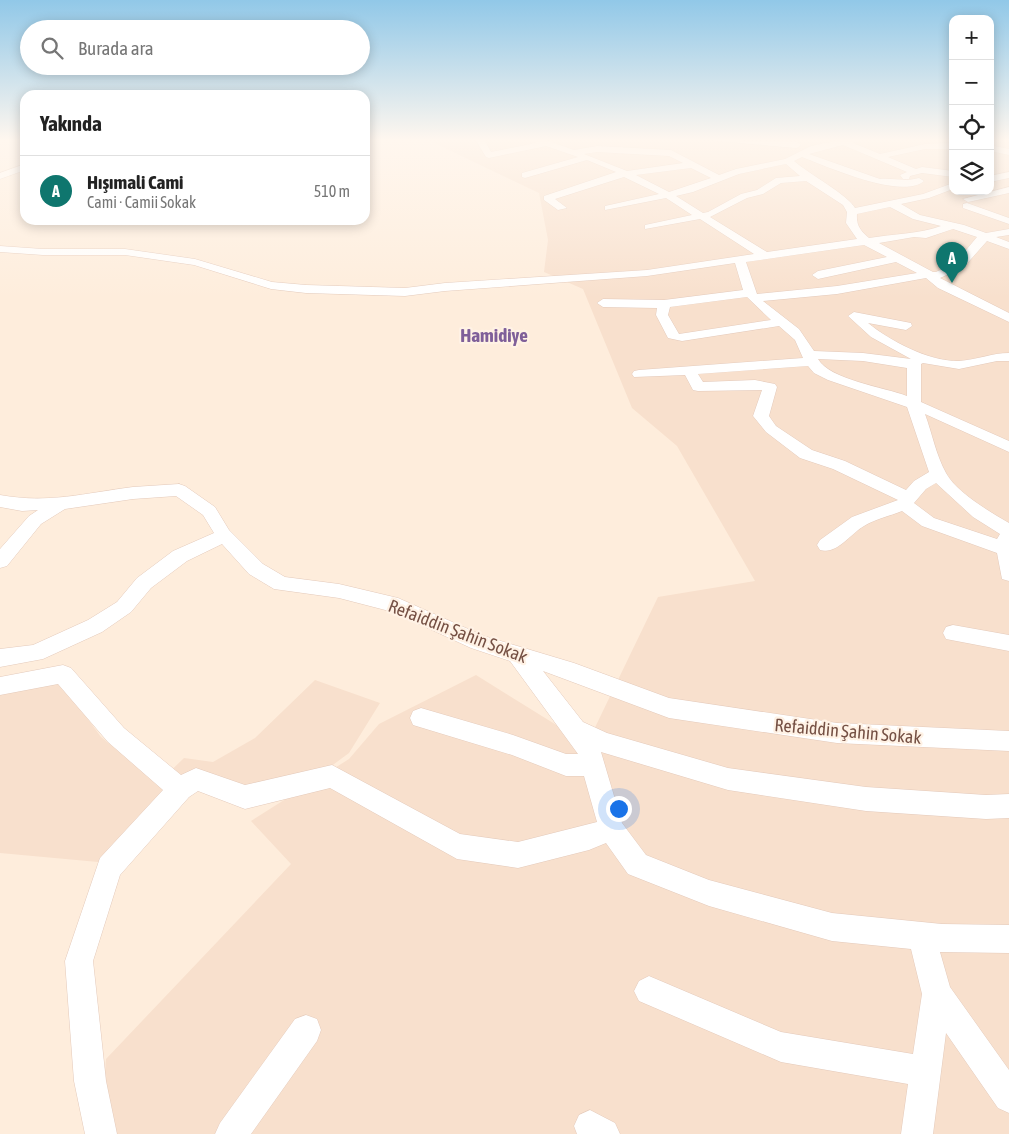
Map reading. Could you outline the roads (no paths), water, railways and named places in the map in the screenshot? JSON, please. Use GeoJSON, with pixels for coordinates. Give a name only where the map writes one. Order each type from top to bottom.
{"type":"FeatureCollection","features":[{"type":"Feature","properties":{"kind":"street"},"geometry":{"type":"LineString","coordinates":[[562,208],[547,198],[566,192]]}},
{"type":"Feature","properties":{"kind":"street"},"geometry":{"type":"LineString","coordinates":[[588,192],[593,193]]}},
{"type":"Feature","properties":{"kind":"street"},"geometry":{"type":"LineString","coordinates":[[662,192],[765,256]]}},
{"type":"Feature","properties":{"kind":"street"},"geometry":{"type":"LineString","coordinates":[[610,203],[628,204],[680,192]]}},
{"type":"Feature","properties":{"kind":"street"},"geometry":{"type":"LineString","coordinates":[[649,227],[703,216],[744,196],[760,192]]}},
{"type":"Feature","properties":{"kind":"street"},"geometry":{"type":"LineString","coordinates":[[832,192],[847,203],[852,212],[851,223],[857,233],[867,241],[929,275],[942,285],[1009,318]]}},
{"type":"Feature","properties":{"kind":"street"},"geometry":{"type":"LineString","coordinates":[[852,212],[892,204],[932,192]]}},
{"type":"Feature","properties":{"kind":"street"},"geometry":{"type":"LineString","coordinates":[[1006,192],[967,203],[1009,221]]}},
{"type":"Feature","properties":{"kind":"street"},"geometry":{"type":"LineString","coordinates":[[892,204],[917,217],[953,225],[1009,246]]}},
{"type":"Feature","properties":{"kind":"street"},"geometry":{"type":"LineString","coordinates":[[0,247],[43,252],[125,252],[195,262],[271,285],[306,289],[405,292],[445,286],[647,273],[914,234],[926,235],[953,225]]}},
{"type":"Feature","properties":{"kind":"street"},"geometry":{"type":"LineString","coordinates":[[602,303],[664,304],[752,295],[837,290],[943,274],[956,268],[966,260],[978,242],[986,237],[1009,232]]}},
{"type":"Feature","properties":{"kind":"street"},"geometry":{"type":"LineString","coordinates":[[818,275],[898,258]]}},
{"type":"Feature","properties":{"kind":"street"},"geometry":{"type":"LineString","coordinates":[[739,260],[744,266],[746,282],[752,295],[804,343],[810,359],[818,369],[833,378],[880,391],[914,404],[1009,446]]}},
{"type":"Feature","properties":{"kind":"street"},"geometry":{"type":"LineString","coordinates":[[837,290],[850,303],[848,309],[860,323],[917,362]]}},
{"type":"Feature","properties":{"kind":"street"},"geometry":{"type":"LineString","coordinates":[[664,304],[662,315],[677,336],[781,322]]}},
{"type":"Feature","properties":{"kind":"street"},"geometry":{"type":"LineString","coordinates":[[854,316],[906,326]]}},
{"type":"Feature","properties":{"kind":"street"},"geometry":{"type":"LineString","coordinates":[[639,374],[810,359],[863,357],[959,365],[997,357],[1009,357]]}},
{"type":"Feature","properties":{"kind":"street"},"geometry":{"type":"LineString","coordinates":[[917,362],[914,404],[938,474],[947,486],[979,513],[1008,525],[1006,549],[1009,574]]}},
{"type":"Feature","properties":{"kind":"street"},"geometry":{"type":"LineString","coordinates":[[689,370],[698,387],[755,384],[770,387],[761,416],[771,429],[806,454],[839,465],[906,501],[928,522],[1006,549]]}},
{"type":"Feature","properties":{"kind":"street"},"geometry":{"type":"LineString","coordinates":[[826,545],[858,521],[906,501],[920,485],[938,474]]}},
{"type":"Feature","properties":{"kind":"street","name":"Refaiddin Şahin Sokak"},"geometry":{"type":"LineString","coordinates":[[0,501],[22,505],[62,504],[132,493],[179,490],[209,511],[224,536],[256,569],[281,584],[339,591],[398,606],[478,642],[574,672],[669,708],[837,733],[1009,741]]}},
{"type":"Feature","properties":{"kind":"street"},"geometry":{"type":"LineString","coordinates":[[0,561],[35,520],[62,504]]}},
{"type":"Feature","properties":{"kind":"street"},"geometry":{"type":"LineString","coordinates":[[0,658],[36,653],[95,626],[124,607],[144,583],[180,556],[224,536]]}},
{"type":"Feature","properties":{"kind":"street"},"geometry":{"type":"LineString","coordinates":[[953,632],[1009,643]]}},
{"type":"Feature","properties":{"kind":"street"},"geometry":{"type":"LineString","coordinates":[[518,655],[588,744],[610,829],[637,865],[709,893],[832,927],[921,936],[1009,939]]}},
{"type":"Feature","properties":{"kind":"street"},"geometry":{"type":"LineString","coordinates":[[0,686],[63,674],[116,735],[180,788]]}},
{"type":"Feature","properties":{"kind":"street"},"geometry":{"type":"LineString","coordinates":[[422,718],[512,745],[566,765],[593,765]]}},
{"type":"Feature","properties":{"kind":"street"},"geometry":{"type":"LineString","coordinates":[[576,729],[602,742],[728,779],[866,799],[986,807],[1009,806]]}},
{"type":"Feature","properties":{"kind":"street"},"geometry":{"type":"LineString","coordinates":[[101,1134],[90,1081],[79,961],[109,867],[180,788],[196,779],[245,797],[332,776],[457,846],[518,855],[589,838],[610,829]]}},
{"type":"Feature","properties":{"kind":"street"},"geometry":{"type":"LineString","coordinates":[[921,936],[937,994],[1009,1097]]}},
{"type":"Feature","properties":{"kind":"street"},"geometry":{"type":"LineString","coordinates":[[649,991],[782,1047],[926,1072]]}},
{"type":"Feature","properties":{"kind":"street"},"geometry":{"type":"LineString","coordinates":[[917,1134],[937,994]]}},
{"type":"Feature","properties":{"kind":"street"},"geometry":{"type":"LineString","coordinates":[[231,1134],[306,1030]]}},
{"type":"Feature","properties":{"kind":"place","name":"Hışımali Cami"},"geometry":{"type":"Point","coordinates":[952,283]}},
{"type":"Feature","properties":{"kind":"district","name":"Hamidiye"},"geometry":{"type":"Point","coordinates":[494,335]}}]}
